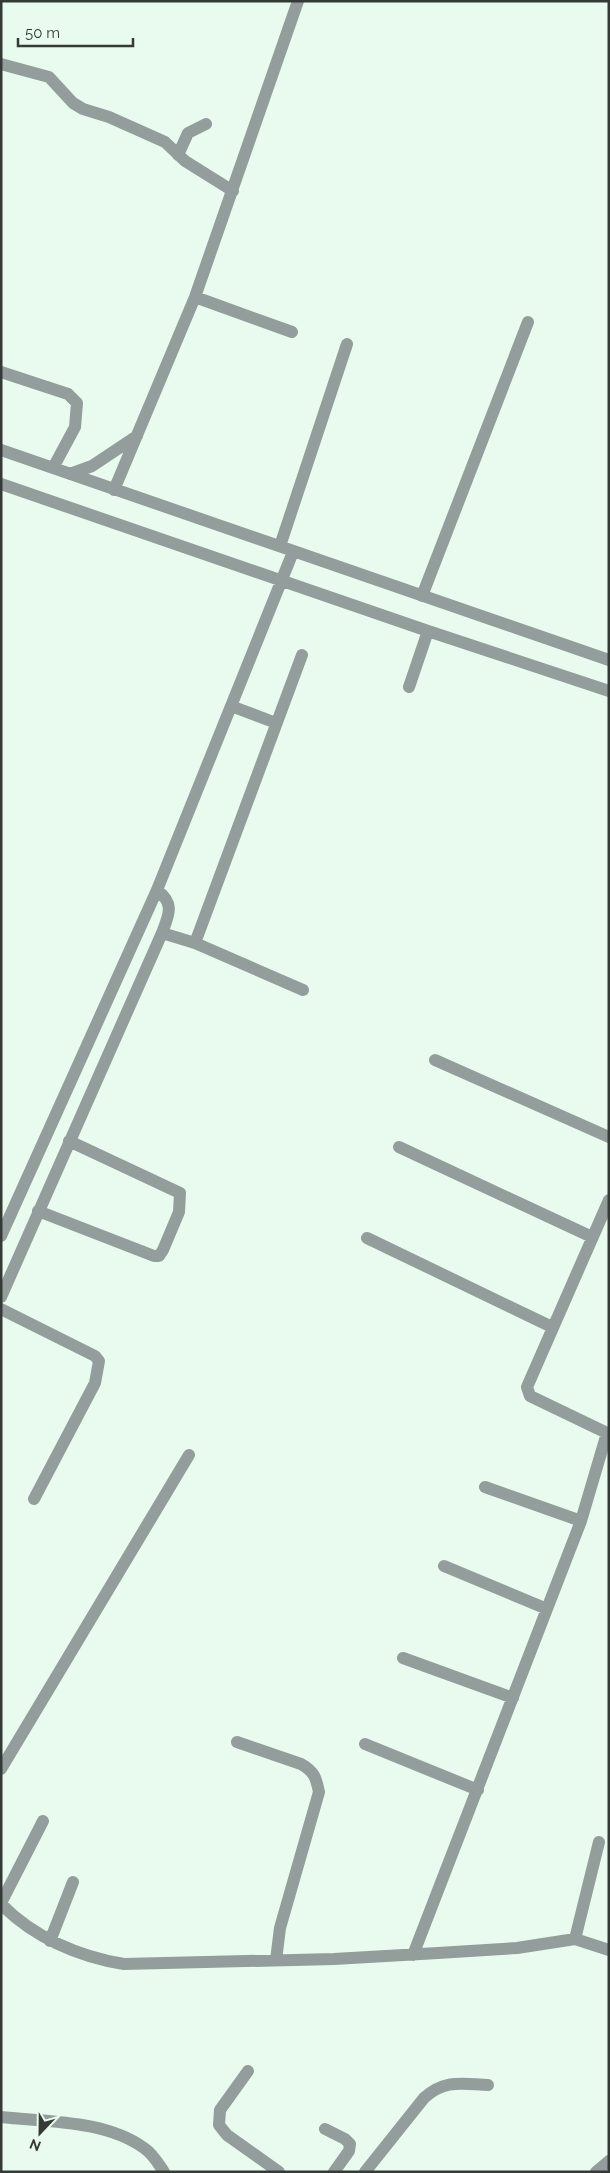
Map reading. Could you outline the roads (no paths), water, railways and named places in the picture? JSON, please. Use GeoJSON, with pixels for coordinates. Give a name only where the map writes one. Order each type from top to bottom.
{"type":"FeatureCollection","features":[{"type":"Feature","properties":{"kind":"street"},"geometry":{"type":"LineString","coordinates":[[114,490],[195,297],[234,191],[298,1]]}},
{"type":"Feature","properties":{"kind":"street"},"geometry":{"type":"LineString","coordinates":[[1,64],[49,77],[73,103],[83,109],[152,135],[165,142],[178,154],[234,191]]}},
{"type":"Feature","properties":{"kind":"street"},"geometry":{"type":"LineString","coordinates":[[178,154],[188,133],[206,124]]}},
{"type":"Feature","properties":{"kind":"street"},"geometry":{"type":"LineString","coordinates":[[195,297],[292,332]]}},
{"type":"Feature","properties":{"kind":"street"},"geometry":{"type":"LineString","coordinates":[[422,596],[528,322]]}},
{"type":"Feature","properties":{"kind":"street"},"geometry":{"type":"LineString","coordinates":[[280,546],[347,344]]}},
{"type":"Feature","properties":{"kind":"street"},"geometry":{"type":"LineString","coordinates":[[1,372],[68,394],[77,403],[75,427],[53,468]]}},
{"type":"Feature","properties":{"kind":"street"},"geometry":{"type":"LineString","coordinates":[[70,474],[92,466],[137,435]]}},
{"type":"Feature","properties":{"kind":"street"},"geometry":{"type":"LineString","coordinates":[[1,450],[280,546],[291,557],[422,596],[609,660]]}},
{"type":"Feature","properties":{"kind":"street"},"geometry":{"type":"LineString","coordinates":[[1,484],[282,579],[428,632],[609,691]]}},
{"type":"Feature","properties":{"kind":"street"},"geometry":{"type":"LineString","coordinates":[[1,1236],[157,890],[291,557]]}},
{"type":"Feature","properties":{"kind":"street"},"geometry":{"type":"LineString","coordinates":[[409,687],[428,632]]}},
{"type":"Feature","properties":{"kind":"street"},"geometry":{"type":"LineString","coordinates":[[195,943],[302,655]]}},
{"type":"Feature","properties":{"kind":"street"},"geometry":{"type":"LineString","coordinates":[[231,706],[276,723]]}},
{"type":"Feature","properties":{"kind":"street"},"geometry":{"type":"LineString","coordinates":[[1,1297],[169,916],[169,906],[166,897],[157,890]]}},
{"type":"Feature","properties":{"kind":"street"},"geometry":{"type":"LineString","coordinates":[[162,933],[195,943],[303,990]]}},
{"type":"Feature","properties":{"kind":"street"},"geometry":{"type":"LineString","coordinates":[[435,1060],[609,1137]]}},
{"type":"Feature","properties":{"kind":"street"},"geometry":{"type":"LineString","coordinates":[[38,1211],[154,1256],[159,1256],[163,1250],[179,1212],[180,1193],[69,1141]]}},
{"type":"Feature","properties":{"kind":"street"},"geometry":{"type":"LineString","coordinates":[[399,1147],[592,1237]]}},
{"type":"Feature","properties":{"kind":"street"},"geometry":{"type":"LineString","coordinates":[[413,1955],[581,1521],[608,1431],[530,1396],[528,1382],[609,1200]]}},
{"type":"Feature","properties":{"kind":"street"},"geometry":{"type":"LineString","coordinates":[[367,1238],[552,1327]]}},
{"type":"Feature","properties":{"kind":"street"},"geometry":{"type":"LineString","coordinates":[[1,1308],[95,1356],[99,1361],[95,1383],[34,1499]]}},
{"type":"Feature","properties":{"kind":"street"},"geometry":{"type":"LineString","coordinates":[[1,1769],[189,1455]]}},
{"type":"Feature","properties":{"kind":"street"},"geometry":{"type":"LineString","coordinates":[[485,1487],[581,1521]]}},
{"type":"Feature","properties":{"kind":"street"},"geometry":{"type":"LineString","coordinates":[[444,1566],[547,1609]]}},
{"type":"Feature","properties":{"kind":"street"},"geometry":{"type":"LineString","coordinates":[[403,1658],[513,1698]]}},
{"type":"Feature","properties":{"kind":"street"},"geometry":{"type":"LineString","coordinates":[[238,1742],[302,1764],[315,1774],[319,1792],[280,1928],[276,1960]]}},
{"type":"Feature","properties":{"kind":"street"},"geometry":{"type":"LineString","coordinates":[[365,1744],[478,1790]]}},
{"type":"Feature","properties":{"kind":"street"},"geometry":{"type":"LineString","coordinates":[[43,1821],[1,1903],[12,1915],[50,1941],[102,1961],[124,1964],[413,1955],[517,1948],[575,1938],[609,1950]]}},
{"type":"Feature","properties":{"kind":"street"},"geometry":{"type":"LineString","coordinates":[[575,1938],[599,1842]]}},
{"type":"Feature","properties":{"kind":"street"},"geometry":{"type":"LineString","coordinates":[[50,1941],[73,1882]]}},
{"type":"Feature","properties":{"kind":"street"},"geometry":{"type":"LineString","coordinates":[[248,2071],[220,2110],[219,2124],[227,2135],[279,2172]]}},
{"type":"Feature","properties":{"kind":"street"},"geometry":{"type":"LineString","coordinates":[[365,2172],[424,2098],[436,2088],[451,2083],[488,2085]]}},
{"type":"Feature","properties":{"kind":"street"},"geometry":{"type":"LineString","coordinates":[[1,2117],[110,2132],[146,2149],[164,2172]]}},
{"type":"Feature","properties":{"kind":"street"},"geometry":{"type":"LineString","coordinates":[[325,2129],[345,2139],[350,2144],[349,2151],[334,2172]]}},
{"type":"Feature","properties":{"kind":"street"},"geometry":{"type":"LineString","coordinates":[[596,2172],[609,2162]]}}]}
